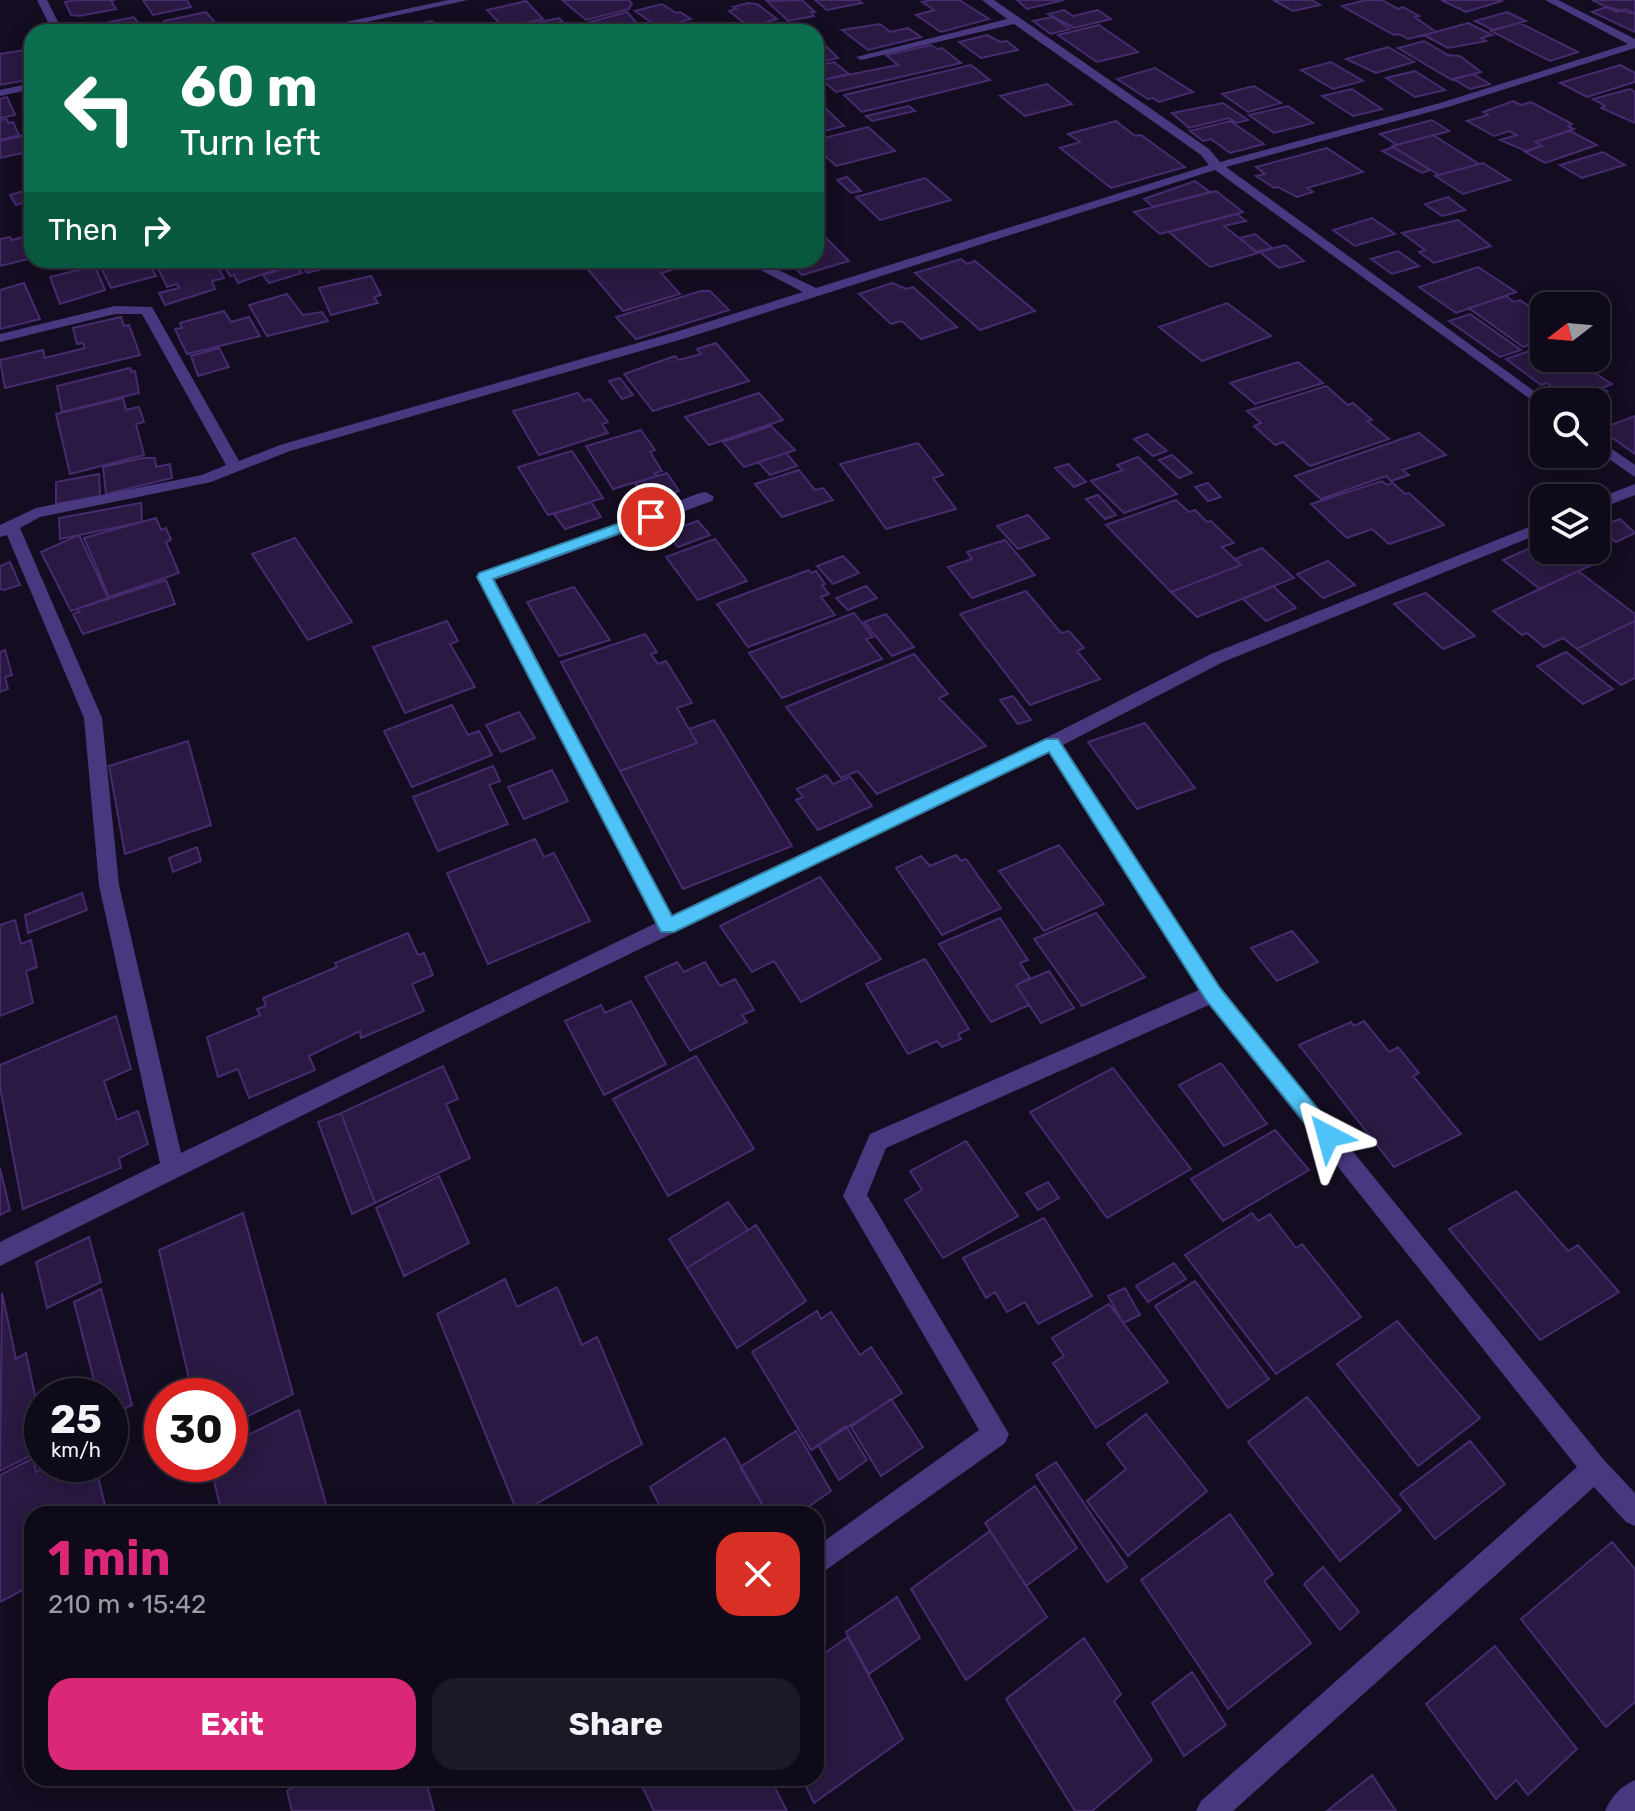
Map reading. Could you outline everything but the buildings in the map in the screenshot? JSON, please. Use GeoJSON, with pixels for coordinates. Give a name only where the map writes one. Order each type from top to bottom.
{"type":"FeatureCollection","features":[{"type":"Feature","properties":{"kind":"street"},"geometry":{"type":"LineString","coordinates":[[42,0],[54,24]]}},
{"type":"Feature","properties":{"kind":"street"},"geometry":{"type":"LineString","coordinates":[[344,24],[463,0]]}},
{"type":"Feature","properties":{"kind":"street"},"geometry":{"type":"LineString","coordinates":[[987,0],[1205,152],[1217,166],[1530,395]]}},
{"type":"Feature","properties":{"kind":"street"},"geometry":{"type":"LineString","coordinates":[[1550,0],[1635,44]]}},
{"type":"Feature","properties":{"kind":"street"},"geometry":{"type":"LineString","coordinates":[[861,57],[1016,20]]}},
{"type":"Feature","properties":{"kind":"street"},"geometry":{"type":"LineString","coordinates":[[173,1169],[109,885],[93,718],[6,530],[36,513],[206,479],[285,448],[681,335],[1217,166],[1444,105],[1635,44]]}},
{"type":"Feature","properties":{"kind":"street"},"geometry":{"type":"LineString","coordinates":[[0,93],[24,88]]}},
{"type":"Feature","properties":{"kind":"street"},"geometry":{"type":"LineString","coordinates":[[764,268],[816,293]]}},
{"type":"Feature","properties":{"kind":"street"},"geometry":{"type":"LineString","coordinates":[[0,338],[115,310],[147,310],[235,467]]}},
{"type":"Feature","properties":{"kind":"street"},"geometry":{"type":"LineString","coordinates":[[1610,453],[1635,472]]}},
{"type":"Feature","properties":{"kind":"street"},"geometry":{"type":"LineString","coordinates":[[1610,499],[1635,489]]}},
{"type":"Feature","properties":{"kind":"street"},"geometry":{"type":"LineString","coordinates":[[668,927],[485,577],[706,497]]}},
{"type":"Feature","properties":{"kind":"street"},"geometry":{"type":"LineString","coordinates":[[0,1254],[1052,743],[1217,658],[1530,532]]}},
{"type":"Feature","properties":{"kind":"street"},"geometry":{"type":"LineString","coordinates":[[1052,743],[1213,994],[1595,1469],[1635,1513]]}},
{"type":"Feature","properties":{"kind":"street"},"geometry":{"type":"LineString","coordinates":[[824,1557],[996,1434],[855,1196],[878,1141],[1213,994]]}},
{"type":"Feature","properties":{"kind":"street"},"geometry":{"type":"LineString","coordinates":[[1211,1811],[1595,1469]]}},
{"type":"Feature","properties":{"kind":"street"},"geometry":{"type":"LineString","coordinates":[[1620,1811],[1635,1795]]}},
{"type":"Feature","properties":{"kind":"route"},"geometry":{"type":"LineString","coordinates":[[651,517],[485,577],[668,927],[1052,743],[1213,994],[1328,1136]]}}]}
